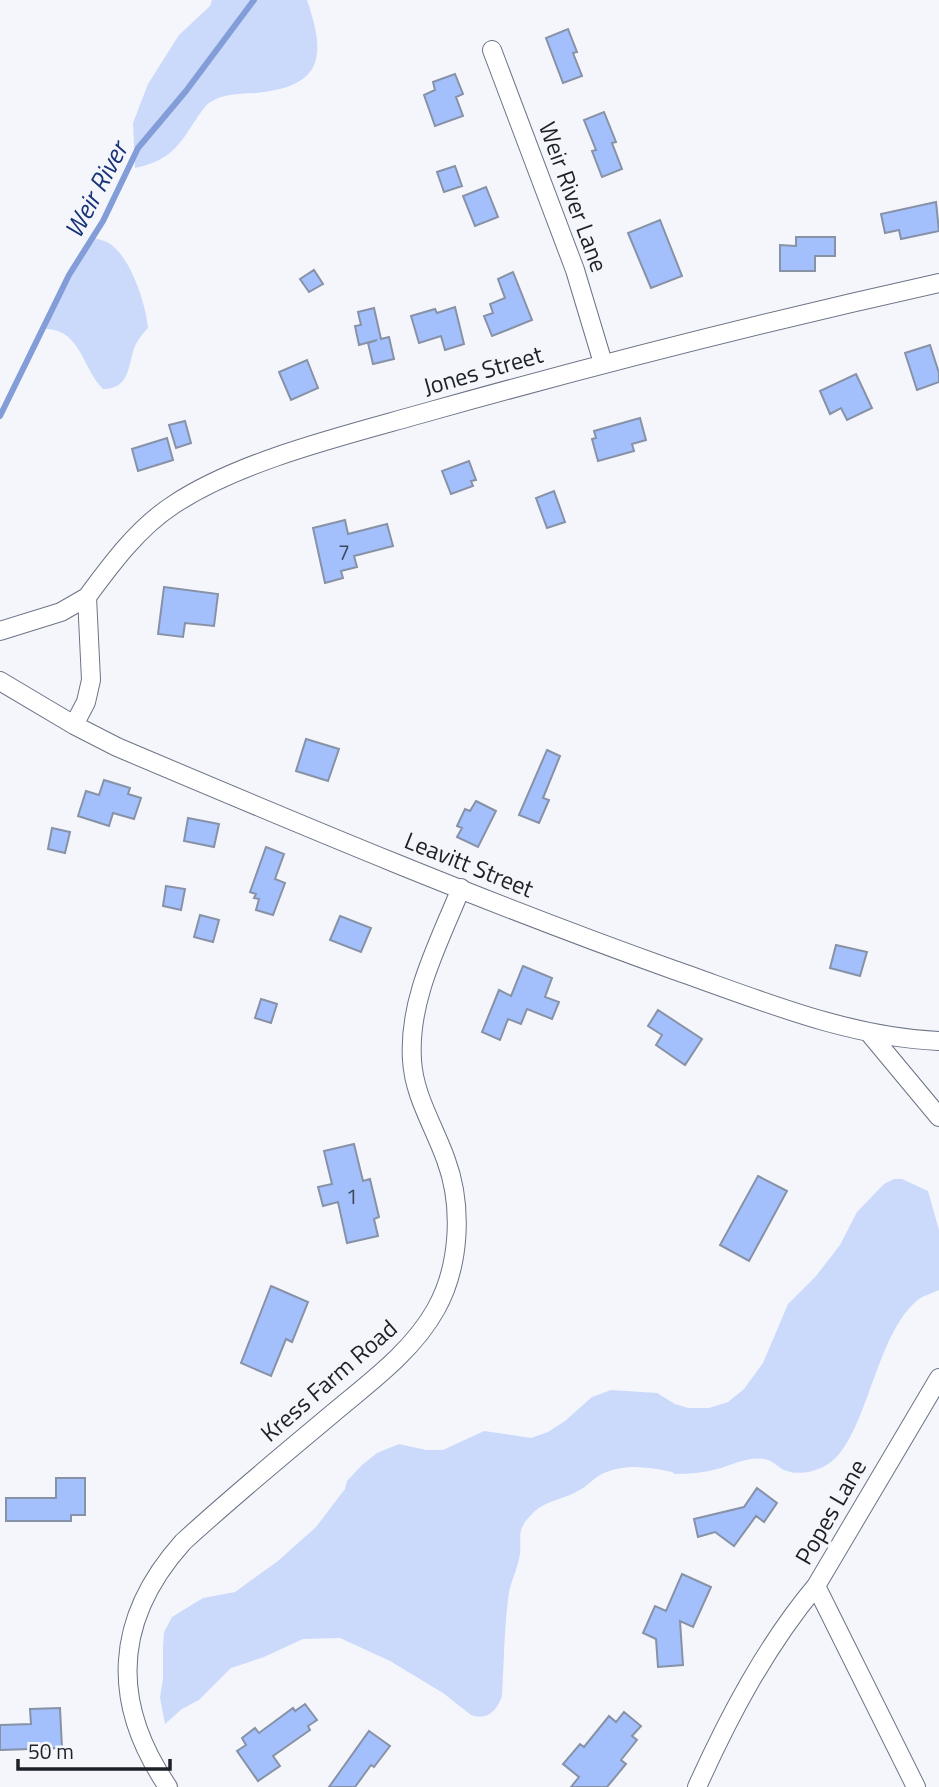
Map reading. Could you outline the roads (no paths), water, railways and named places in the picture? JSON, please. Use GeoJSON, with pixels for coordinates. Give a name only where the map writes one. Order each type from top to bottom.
{"type":"FeatureCollection","features":[{"type":"Feature","properties":{"kind":"street","name":"Weir River Lane"},"geometry":{"type":"LineString","coordinates":[[492,50],[570,258],[603,363]]}},
{"type":"Feature","properties":{"kind":"street","name":"Jones Street"},"geometry":{"type":"LineString","coordinates":[[0,631],[61,612],[87,597],[114,560],[157,517],[192,494],[254,466],[369,429],[603,363],[939,283]]}},
{"type":"Feature","properties":{"kind":"street"},"geometry":{"type":"LineString","coordinates":[[74,725],[86,702],[91,680],[87,597]]}},
{"type":"Feature","properties":{"kind":"street","name":"Leavitt Street"},"geometry":{"type":"LineString","coordinates":[[0,681],[117,747],[461,888],[649,961],[814,1018],[870,1034],[939,1041]]}},
{"type":"Feature","properties":{"kind":"street","name":"Kress Farm Road"},"geometry":{"type":"LineString","coordinates":[[168,1787],[138,1735],[129,1686],[129,1646],[137,1613],[150,1584],[183,1542],[413,1343],[437,1308],[446,1288],[456,1230],[454,1191],[445,1157],[415,1083],[412,1040],[416,1008],[424,978],[461,888]]}},
{"type":"Feature","properties":{"kind":"street"},"geometry":{"type":"LineString","coordinates":[[870,1034],[939,1117]]}},
{"type":"Feature","properties":{"kind":"street","name":"Popes Lane"},"geometry":{"type":"LineString","coordinates":[[916,1787],[816,1586],[939,1378]]}},
{"type":"Feature","properties":{"kind":"street"},"geometry":{"type":"LineString","coordinates":[[697,1787],[768,1652],[791,1616],[816,1586]]}},
{"type":"Feature","properties":{"kind":"waterway","name":"Weir River"},"geometry":{"type":"LineString","coordinates":[[0,416],[69,275],[103,221],[138,148],[186,91],[254,0]]}}]}
